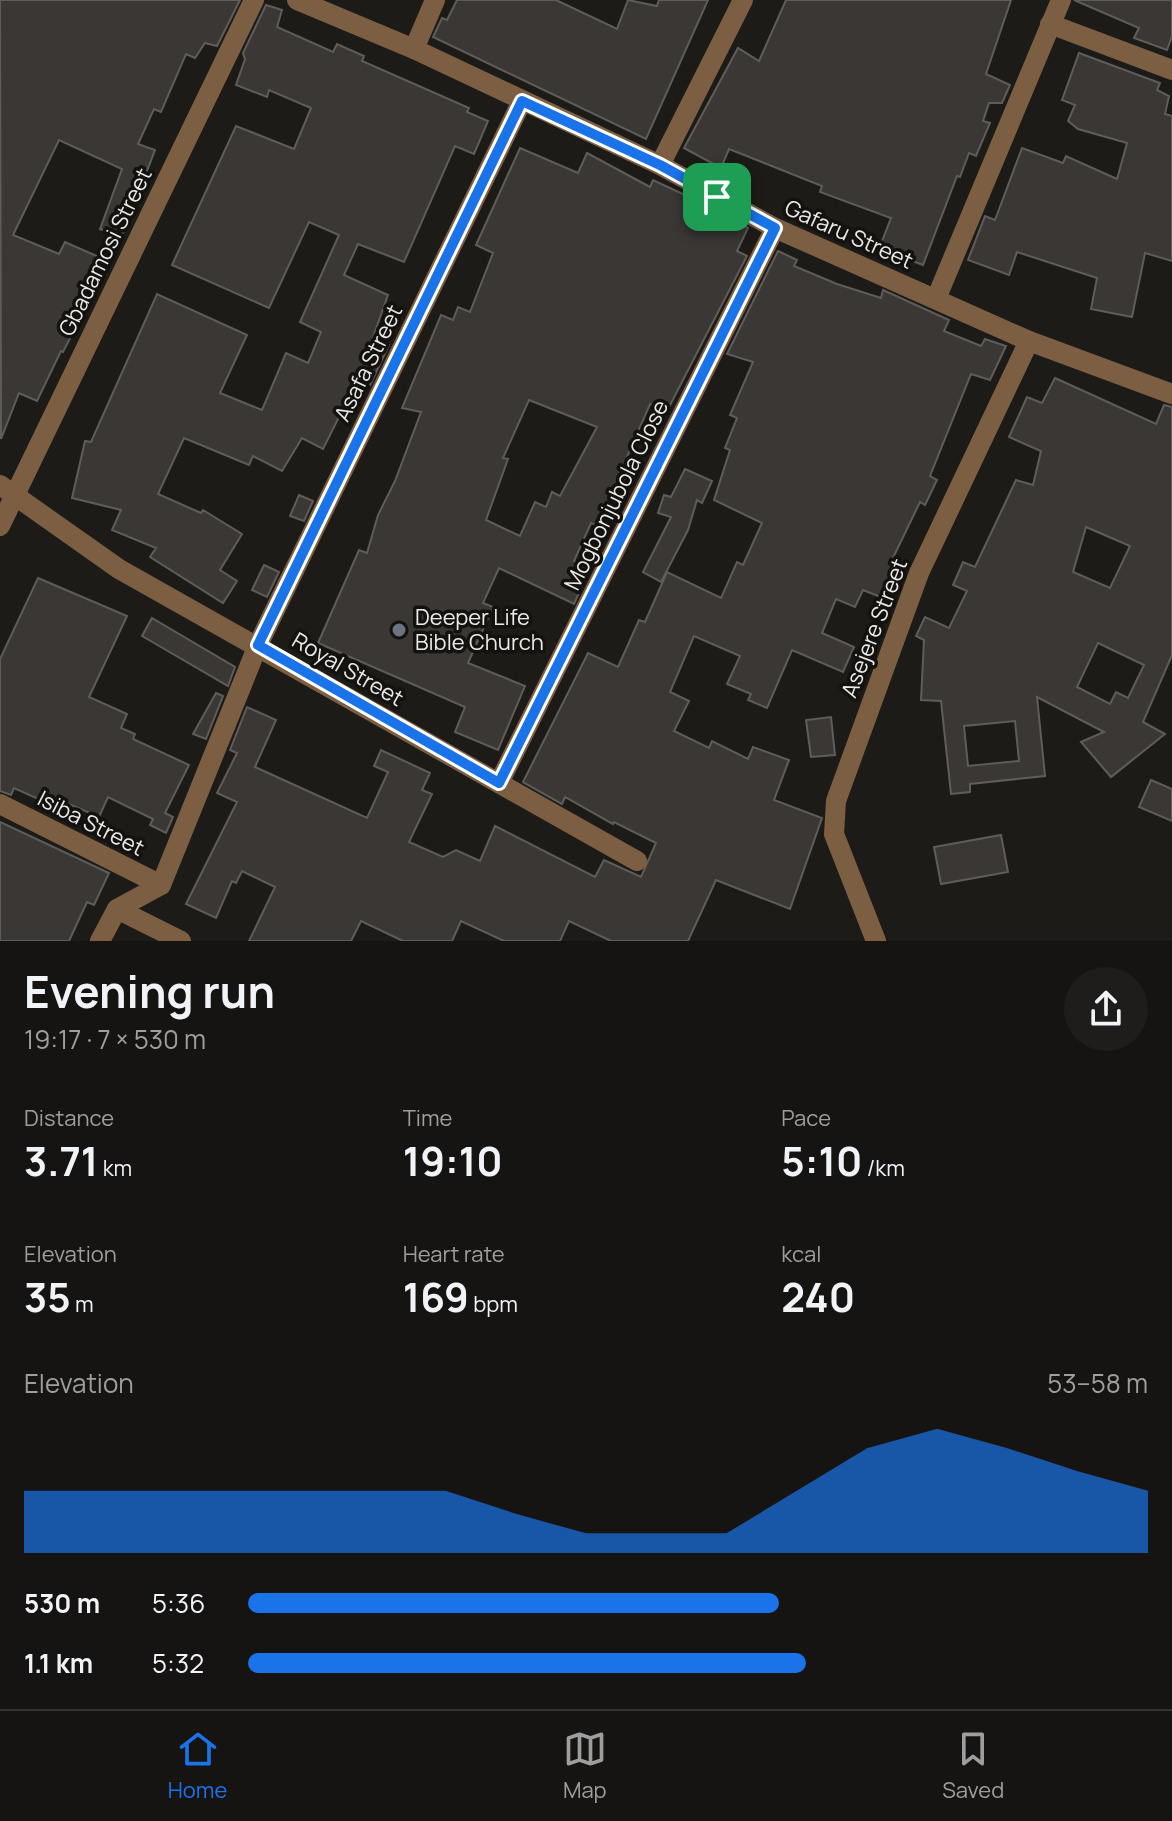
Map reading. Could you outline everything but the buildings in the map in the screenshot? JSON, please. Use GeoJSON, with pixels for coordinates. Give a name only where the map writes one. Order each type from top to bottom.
{"type":"FeatureCollection","features":[{"type":"Feature","properties":{"kind":"street","name":"Gbadamosi Street"},"geometry":{"type":"LineString","coordinates":[[0,526],[7,490],[254,0]]}},
{"type":"Feature","properties":{"kind":"street","name":"Gafaru Street"},"geometry":{"type":"LineString","coordinates":[[297,0],[414,49],[660,165],[775,228],[1029,341],[1172,394]]}},
{"type":"Feature","properties":{"kind":"street"},"geometry":{"type":"LineString","coordinates":[[414,49],[435,0]]}},
{"type":"Feature","properties":{"kind":"street"},"geometry":{"type":"LineString","coordinates":[[660,165],[743,0]]}},
{"type":"Feature","properties":{"kind":"street"},"geometry":{"type":"LineString","coordinates":[[936,299],[1061,0]]}},
{"type":"Feature","properties":{"kind":"street"},"geometry":{"type":"LineString","coordinates":[[1050,24],[1172,70]]}},
{"type":"Feature","properties":{"kind":"street","name":"Asafa Street"},"geometry":{"type":"LineString","coordinates":[[161,885],[258,645],[522,101]]}},
{"type":"Feature","properties":{"kind":"street","name":"Mogbonjubola Close"},"geometry":{"type":"LineString","coordinates":[[499,783],[775,228]]}},
{"type":"Feature","properties":{"kind":"street","name":"Asejere Street"},"geometry":{"type":"LineString","coordinates":[[876,941],[834,834],[836,801],[919,573],[1029,341]]}},
{"type":"Feature","properties":{"kind":"street","name":"Royal Street"},"geometry":{"type":"LineString","coordinates":[[7,490],[119,569],[637,861]]}},
{"type":"Feature","properties":{"kind":"street","name":"Isiba Street"},"geometry":{"type":"LineString","coordinates":[[0,804],[161,885]]}},
{"type":"Feature","properties":{"kind":"street"},"geometry":{"type":"LineString","coordinates":[[100,941],[117,909],[161,885]]}},
{"type":"Feature","properties":{"kind":"street"},"geometry":{"type":"LineString","coordinates":[[117,909],[181,941]]}},
{"type":"Feature","properties":{"kind":"place","name":"Deeper Life Bible Church"},"geometry":{"type":"Point","coordinates":[399,630]}},
{"type":"Feature","properties":{"kind":"route"},"geometry":{"type":"LineString","coordinates":[[522,101],[660,165],[717,197],[775,228],[499,783],[258,645],[522,101]]}}]}
